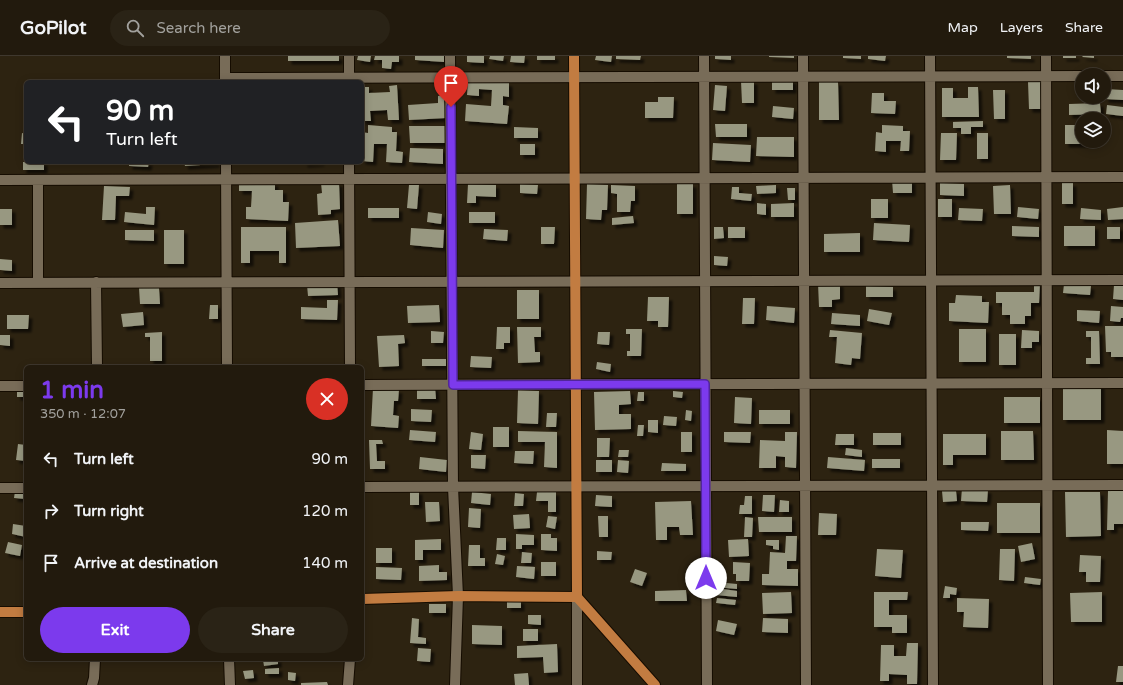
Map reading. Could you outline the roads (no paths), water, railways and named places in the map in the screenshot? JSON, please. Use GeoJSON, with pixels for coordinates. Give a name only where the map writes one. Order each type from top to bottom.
{"type":"FeatureCollection","features":[{"type":"Feature","properties":{"kind":"main road"},"geometry":{"type":"LineString","coordinates":[[574,56],[577,597],[655,685]]}},
{"type":"Feature","properties":{"kind":"main road"},"geometry":{"type":"LineString","coordinates":[[364,599],[458,596],[577,597]]}},
{"type":"Feature","properties":{"kind":"main road"},"geometry":{"type":"LineString","coordinates":[[0,612],[24,612]]}},
{"type":"Feature","properties":{"kind":"street"},"geometry":{"type":"LineString","coordinates":[[225,56],[225,80],[574,77],[1075,76]]}},
{"type":"Feature","properties":{"kind":"street"},"geometry":{"type":"LineString","coordinates":[[349,56],[349,80]]}},
{"type":"Feature","properties":{"kind":"street"},"geometry":{"type":"LineString","coordinates":[[450,56],[453,487],[458,596],[455,685]]}},
{"type":"Feature","properties":{"kind":"street"},"geometry":{"type":"LineString","coordinates":[[704,56],[707,685]]}},
{"type":"Feature","properties":{"kind":"street"},"geometry":{"type":"LineString","coordinates":[[802,56],[806,685]]}},
{"type":"Feature","properties":{"kind":"street"},"geometry":{"type":"LineString","coordinates":[[930,56],[933,685]]}},
{"type":"Feature","properties":{"kind":"street"},"geometry":{"type":"LineString","coordinates":[[1046,56],[1048,685]]}},
{"type":"Feature","properties":{"kind":"street"},"geometry":{"type":"LineString","coordinates":[[1111,76],[1123,76]]}},
{"type":"Feature","properties":{"kind":"street"},"geometry":{"type":"LineString","coordinates":[[226,164],[227,365]]}},
{"type":"Feature","properties":{"kind":"street"},"geometry":{"type":"LineString","coordinates":[[349,164],[350,365]]}},
{"type":"Feature","properties":{"kind":"street"},"geometry":{"type":"LineString","coordinates":[[0,180],[1123,177]]}},
{"type":"Feature","properties":{"kind":"street"},"geometry":{"type":"LineString","coordinates":[[38,180],[38,283]]}},
{"type":"Feature","properties":{"kind":"street"},"geometry":{"type":"LineString","coordinates":[[0,283],[1123,280]]}},
{"type":"Feature","properties":{"kind":"street"},"geometry":{"type":"LineString","coordinates":[[96,282],[97,365]]}},
{"type":"Feature","properties":{"kind":"street"},"geometry":{"type":"LineString","coordinates":[[364,385],[1123,383]]}},
{"type":"Feature","properties":{"kind":"street"},"geometry":{"type":"LineString","coordinates":[[0,386],[24,386]]}},
{"type":"Feature","properties":{"kind":"street"},"geometry":{"type":"LineString","coordinates":[[364,487],[1123,485]]}},
{"type":"Feature","properties":{"kind":"street"},"geometry":{"type":"LineString","coordinates":[[0,488],[24,488]]}},
{"type":"Feature","properties":{"kind":"street"},"geometry":{"type":"LineString","coordinates":[[577,597],[577,685]]}},
{"type":"Feature","properties":{"kind":"street"},"geometry":{"type":"LineString","coordinates":[[92,685],[95,661]]}},
{"type":"Feature","properties":{"kind":"street"},"geometry":{"type":"LineString","coordinates":[[229,661],[230,685]]}},
{"type":"Feature","properties":{"kind":"street"},"geometry":{"type":"LineString","coordinates":[[348,685],[350,661]]}}]}
